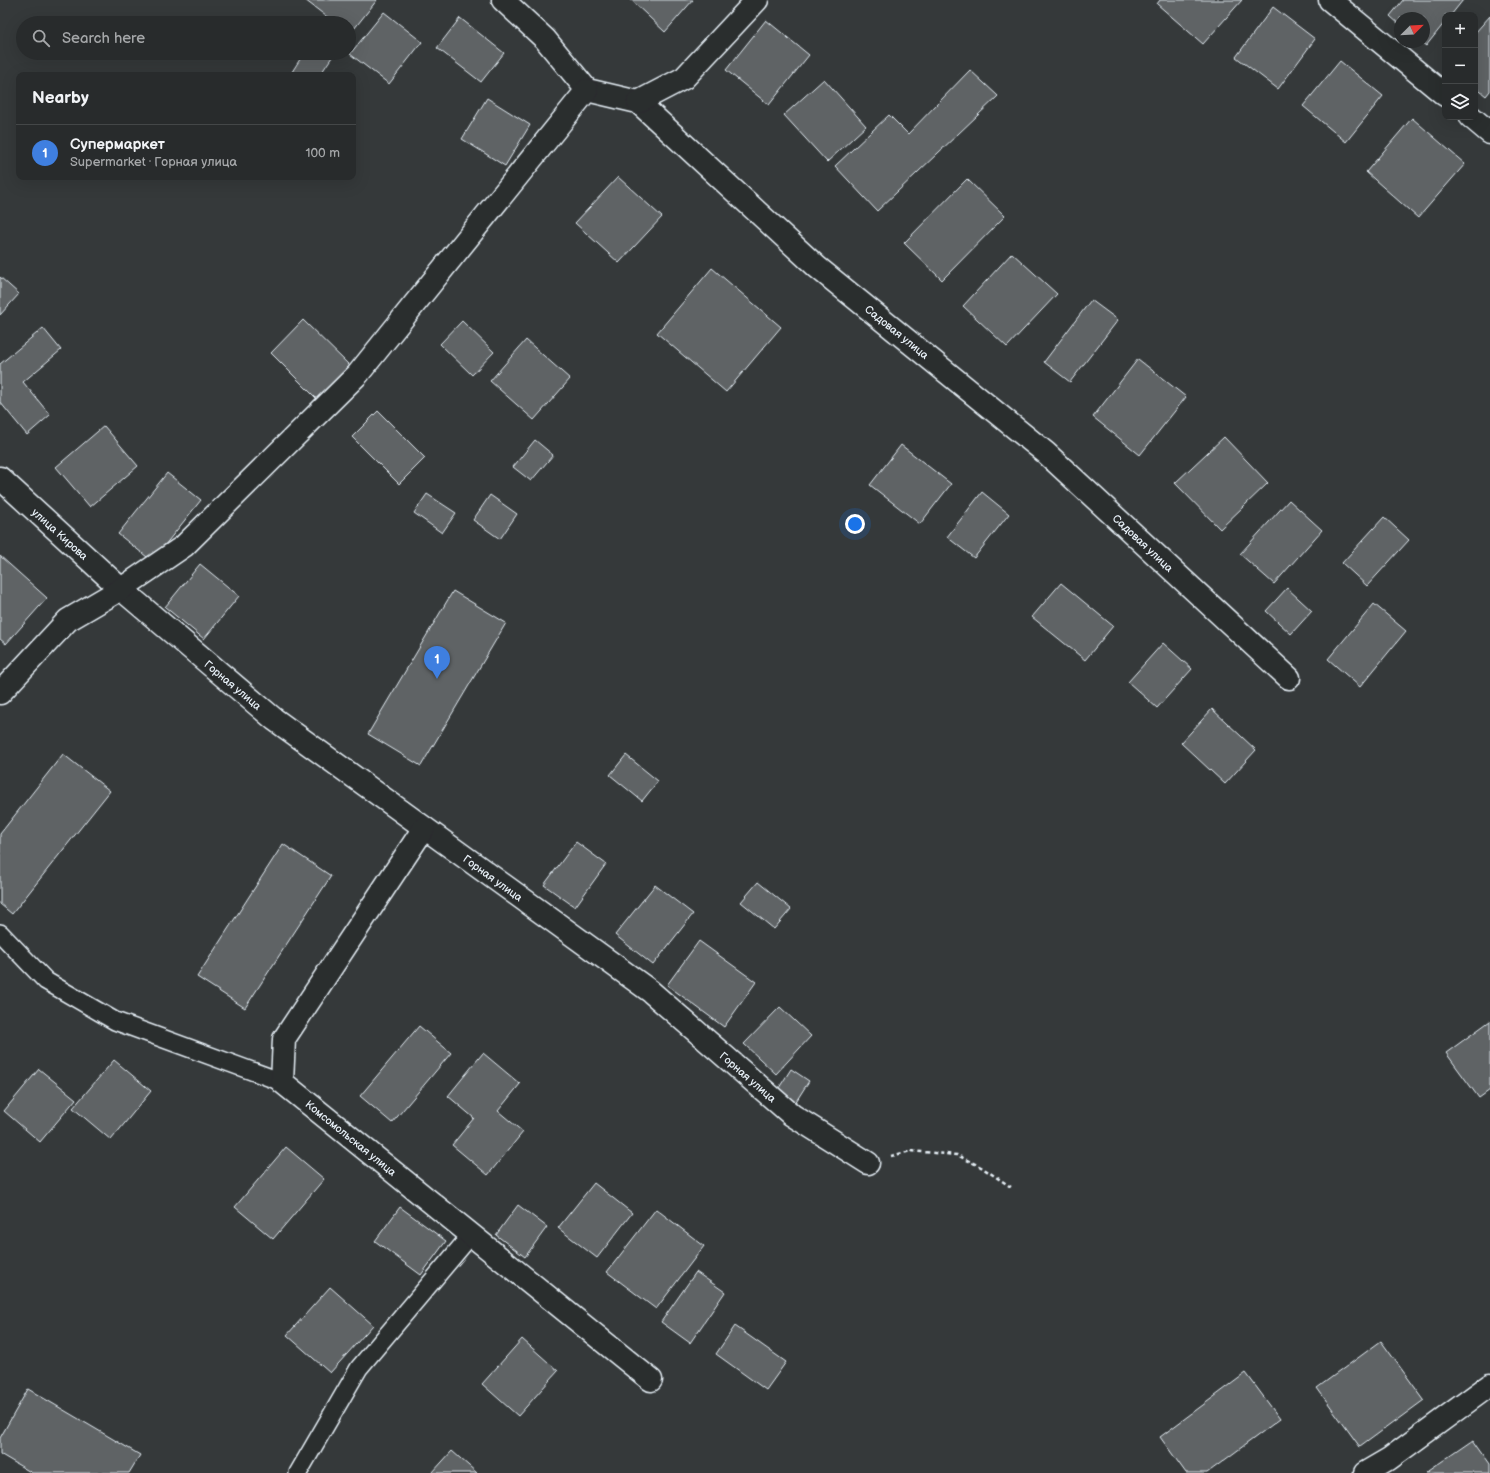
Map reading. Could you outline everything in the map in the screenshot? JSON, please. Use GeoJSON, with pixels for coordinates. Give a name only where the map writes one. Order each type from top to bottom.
{"type":"FeatureCollection","features":[{"type":"Feature","properties":{"kind":"street"},"geometry":{"type":"LineString","coordinates":[[0,693],[68,620],[121,589],[184,546],[358,374],[587,90],[545,39],[503,0]]}},
{"type":"Feature","properties":{"kind":"street"},"geometry":{"type":"LineString","coordinates":[[638,102],[684,78],[758,0]]}},
{"type":"Feature","properties":{"kind":"street"},"geometry":{"type":"LineString","coordinates":[[1330,0],[1442,93]]}},
{"type":"Feature","properties":{"kind":"street","name":"Садовая улица"},"geometry":{"type":"LineString","coordinates":[[587,90],[638,102],[817,267],[1046,453],[1289,678]]}},
{"type":"Feature","properties":{"kind":"street"},"geometry":{"type":"LineString","coordinates":[[1475,120],[1490,133]]}},
{"type":"Feature","properties":{"kind":"street","name":"улица Кирова"},"geometry":{"type":"LineString","coordinates":[[0,478],[121,589]]}},
{"type":"Feature","properties":{"kind":"street","name":"Горная улица"},"geometry":{"type":"LineString","coordinates":[[121,589],[274,719],[650,991],[792,1115],[868,1163]]}},
{"type":"Feature","properties":{"kind":"street"},"geometry":{"type":"LineString","coordinates":[[282,1082],[284,1039],[424,828]]}},
{"type":"Feature","properties":{"kind":"street","name":"Комсомольская улица"},"geometry":{"type":"LineString","coordinates":[[282,1082],[651,1380]]}},
{"type":"Feature","properties":{"kind":"street"},"geometry":{"type":"LineString","coordinates":[[1365,1473],[1389,1459],[1490,1385]]}},
{"type":"Feature","properties":{"kind":"lane"},"geometry":{"type":"LineString","coordinates":[[0,933],[46,981],[115,1021],[282,1082]]}},
{"type":"Feature","properties":{"kind":"lane"},"geometry":{"type":"LineString","coordinates":[[298,1473],[359,1368],[471,1235]]}},
{"type":"Feature","properties":{"kind":"path"},"geometry":{"type":"LineString","coordinates":[[868,1163],[911,1151],[957,1155],[981,1166],[1011,1187]]}},
{"type":"Feature","properties":{"kind":"building"},"geometry":{"type":"Polygon","coordinates":[[[305,0],[377,0],[356,26],[356,16],[326,16],[305,0]]]}},
{"type":"Feature","properties":{"kind":"building"},"geometry":{"type":"Polygon","coordinates":[[[631,0],[693,0],[665,32],[631,0]]]}},
{"type":"Feature","properties":{"kind":"building"},"geometry":{"type":"Polygon","coordinates":[[[1160,0],[1242,0],[1203,44],[1157,4],[1160,0]]]}},
{"type":"Feature","properties":{"kind":"building"},"geometry":{"type":"Polygon","coordinates":[[[1403,0],[1463,0],[1453,12],[1442,12],[1442,26],[1430,41],[1430,12],[1394,12],[1394,20],[1390,16],[1403,0]]]}},
{"type":"Feature","properties":{"kind":"building"},"geometry":{"type":"Polygon","coordinates":[[[1273,7],[1315,39],[1278,89],[1236,57],[1273,7]]]}},
{"type":"Feature","properties":{"kind":"building"},"geometry":{"type":"Polygon","coordinates":[[[384,12],[422,42],[389,84],[356,59],[356,47],[384,12]]]}},
{"type":"Feature","properties":{"kind":"building"},"geometry":{"type":"Polygon","coordinates":[[[1490,16],[1490,91],[1486,96],[1478,89],[1478,30],[1490,16]]]}},
{"type":"Feature","properties":{"kind":"building"},"geometry":{"type":"Polygon","coordinates":[[[460,18],[504,53],[481,82],[437,48],[460,18]]]}},
{"type":"Feature","properties":{"kind":"building"},"geometry":{"type":"Polygon","coordinates":[[[766,20],[809,55],[769,105],[726,70],[766,20]]]}},
{"type":"Feature","properties":{"kind":"building"},"geometry":{"type":"Polygon","coordinates":[[[300,60],[330,60],[322,72],[292,72],[300,60]]]}},
{"type":"Feature","properties":{"kind":"building"},"geometry":{"type":"Polygon","coordinates":[[[1340,61],[1383,96],[1346,142],[1303,106],[1340,61]]]}},
{"type":"Feature","properties":{"kind":"building"},"geometry":{"type":"Polygon","coordinates":[[[970,70],[998,96],[877,211],[835,166],[889,115],[908,134],[970,70]]]}},
{"type":"Feature","properties":{"kind":"building"},"geometry":{"type":"Polygon","coordinates":[[[824,79],[866,126],[827,162],[784,115],[824,79]]]}},
{"type":"Feature","properties":{"kind":"building"},"geometry":{"type":"Polygon","coordinates":[[[487,98],[530,125],[505,166],[462,139],[487,98]]]}},
{"type":"Feature","properties":{"kind":"building"},"geometry":{"type":"Polygon","coordinates":[[[1412,118],[1465,164],[1418,218],[1366,172],[1412,118]]]}},
{"type":"Feature","properties":{"kind":"building"},"geometry":{"type":"Polygon","coordinates":[[[618,177],[662,217],[619,263],[575,223],[618,177]]]}},
{"type":"Feature","properties":{"kind":"building"},"geometry":{"type":"Polygon","coordinates":[[[967,179],[1005,216],[942,280],[904,243],[967,179]]]}},
{"type":"Feature","properties":{"kind":"building"},"geometry":{"type":"Polygon","coordinates":[[[1012,253],[1057,294],[1007,347],[963,306],[1012,253]]]}},
{"type":"Feature","properties":{"kind":"building"},"geometry":{"type":"Polygon","coordinates":[[[712,268],[781,327],[726,392],[657,333],[712,268]]]}},
{"type":"Feature","properties":{"kind":"building"},"geometry":{"type":"Polygon","coordinates":[[[0,277],[19,294],[0,315],[0,277]]]}},
{"type":"Feature","properties":{"kind":"building"},"geometry":{"type":"Polygon","coordinates":[[[1091,300],[1118,320],[1070,382],[1044,362],[1091,300]]]}},
{"type":"Feature","properties":{"kind":"building"},"geometry":{"type":"Polygon","coordinates":[[[303,320],[350,366],[317,399],[271,353],[303,320]]]}},
{"type":"Feature","properties":{"kind":"building"},"geometry":{"type":"Polygon","coordinates":[[[462,321],[494,352],[472,375],[440,344],[462,321]]]}},
{"type":"Feature","properties":{"kind":"building"},"geometry":{"type":"Polygon","coordinates":[[[43,328],[61,350],[23,382],[50,415],[27,435],[0,402],[0,364],[43,328]]]}},
{"type":"Feature","properties":{"kind":"building"},"geometry":{"type":"Polygon","coordinates":[[[526,340],[570,379],[534,420],[490,381],[526,340]]]}},
{"type":"Feature","properties":{"kind":"building"},"geometry":{"type":"Polygon","coordinates":[[[1138,359],[1186,397],[1140,455],[1093,417],[1138,359]]]}},
{"type":"Feature","properties":{"kind":"building"},"geometry":{"type":"Polygon","coordinates":[[[378,411],[425,458],[399,484],[352,437],[378,411]]]}},
{"type":"Feature","properties":{"kind":"building"},"geometry":{"type":"Polygon","coordinates":[[[104,426],[138,466],[90,507],[56,467],[104,426]]]}},
{"type":"Feature","properties":{"kind":"building"},"geometry":{"type":"Polygon","coordinates":[[[1224,437],[1268,483],[1220,529],[1175,483],[1224,437]]]}},
{"type":"Feature","properties":{"kind":"building"},"geometry":{"type":"Polygon","coordinates":[[[535,440],[553,455],[531,481],[513,467],[535,440]]]}},
{"type":"Feature","properties":{"kind":"building"},"geometry":{"type":"Polygon","coordinates":[[[901,445],[951,484],[920,524],[870,485],[901,445]]]}},
{"type":"Feature","properties":{"kind":"building"},"geometry":{"type":"Polygon","coordinates":[[[167,473],[201,500],[152,561],[118,534],[167,473]]]}},
{"type":"Feature","properties":{"kind":"building"},"geometry":{"type":"Polygon","coordinates":[[[982,492],[1009,514],[974,558],[947,537],[982,492]]]}},
{"type":"Feature","properties":{"kind":"building"},"geometry":{"type":"Polygon","coordinates":[[[427,494],[456,513],[442,533],[414,513],[427,494]]]}},
{"type":"Feature","properties":{"kind":"building"},"geometry":{"type":"Polygon","coordinates":[[[490,495],[517,514],[500,539],[473,520],[490,495]]]}},
{"type":"Feature","properties":{"kind":"building"},"geometry":{"type":"Polygon","coordinates":[[[1289,500],[1322,530],[1274,584],[1240,554],[1289,500]]]}},
{"type":"Feature","properties":{"kind":"building"},"geometry":{"type":"Polygon","coordinates":[[[1384,517],[1409,540],[1367,586],[1342,563],[1384,517]]]}},
{"type":"Feature","properties":{"kind":"building"},"geometry":{"type":"Polygon","coordinates":[[[0,556],[47,598],[6,644],[0,639],[0,556]]]}},
{"type":"Feature","properties":{"kind":"building"},"geometry":{"type":"Polygon","coordinates":[[[200,564],[239,596],[204,639],[165,607],[200,564]]]}},
{"type":"Feature","properties":{"kind":"building"},"geometry":{"type":"Polygon","coordinates":[[[1061,583],[1113,626],[1085,660],[1032,617],[1061,583]]]}},
{"type":"Feature","properties":{"kind":"building"},"geometry":{"type":"Polygon","coordinates":[[[1287,588],[1312,611],[1291,634],[1266,611],[1287,588]]]}},
{"type":"Feature","properties":{"kind":"building"},"geometry":{"type":"Polygon","coordinates":[[[453,591],[506,623],[421,766],[368,734],[453,591]]]}},
{"type":"Feature","properties":{"kind":"building"},"geometry":{"type":"Polygon","coordinates":[[[1374,604],[1406,631],[1360,687],[1328,659],[1374,604]]]}},
{"type":"Feature","properties":{"kind":"building"},"geometry":{"type":"Polygon","coordinates":[[[1163,643],[1192,669],[1157,708],[1128,682],[1163,643]]]}},
{"type":"Feature","properties":{"kind":"building"},"geometry":{"type":"Polygon","coordinates":[[[1212,709],[1256,750],[1225,784],[1181,743],[1212,709]]]}},
{"type":"Feature","properties":{"kind":"building"},"geometry":{"type":"Polygon","coordinates":[[[63,754],[110,791],[12,914],[0,904],[0,834],[63,754]]]}},
{"type":"Feature","properties":{"kind":"building"},"geometry":{"type":"Polygon","coordinates":[[[626,755],[658,781],[642,801],[610,775],[626,755]]]}},
{"type":"Feature","properties":{"kind":"building"},"geometry":{"type":"Polygon","coordinates":[[[576,842],[606,864],[575,907],[544,885],[576,842]]]}},
{"type":"Feature","properties":{"kind":"building"},"geometry":{"type":"Polygon","coordinates":[[[283,844],[331,876],[245,1008],[197,977],[283,844]]]}},
{"type":"Feature","properties":{"kind":"building"},"geometry":{"type":"Polygon","coordinates":[[[758,882],[791,909],[774,929],[741,902],[758,882]]]}},
{"type":"Feature","properties":{"kind":"building"},"geometry":{"type":"Polygon","coordinates":[[[655,885],[693,914],[653,965],[615,935],[655,885]]]}},
{"type":"Feature","properties":{"kind":"building"},"geometry":{"type":"Polygon","coordinates":[[[699,941],[756,982],[724,1027],[667,985],[699,941]]]}},
{"type":"Feature","properties":{"kind":"building"},"geometry":{"type":"Polygon","coordinates":[[[780,1007],[811,1036],[776,1074],[744,1044],[780,1007]]]}},
{"type":"Feature","properties":{"kind":"building"},"geometry":{"type":"Polygon","coordinates":[[[1490,1021],[1490,1090],[1479,1098],[1446,1053],[1490,1021]]]}},
{"type":"Feature","properties":{"kind":"building"},"geometry":{"type":"Polygon","coordinates":[[[419,1026],[451,1053],[392,1123],[360,1096],[419,1026]]]}},
{"type":"Feature","properties":{"kind":"building"},"geometry":{"type":"Polygon","coordinates":[[[483,1053],[520,1084],[498,1111],[523,1132],[488,1175],[452,1145],[474,1118],[448,1096],[483,1053]]]}},
{"type":"Feature","properties":{"kind":"building"},"geometry":{"type":"Polygon","coordinates":[[[114,1060],[151,1091],[111,1140],[73,1108],[114,1060]]]}},
{"type":"Feature","properties":{"kind":"building"},"geometry":{"type":"Polygon","coordinates":[[[39,1069],[76,1099],[40,1142],[4,1111],[39,1069]]]}},
{"type":"Feature","properties":{"kind":"building"},"geometry":{"type":"Polygon","coordinates":[[[791,1069],[809,1081],[795,1103],[777,1091],[791,1069]]]}},
{"type":"Feature","properties":{"kind":"building"},"geometry":{"type":"Polygon","coordinates":[[[286,1147],[324,1179],[273,1239],[235,1207],[286,1147]]]}},
{"type":"Feature","properties":{"kind":"building"},"geometry":{"type":"Polygon","coordinates":[[[594,1183],[632,1213],[597,1258],[558,1228],[594,1183]]]}},
{"type":"Feature","properties":{"kind":"building"},"geometry":{"type":"Polygon","coordinates":[[[518,1205],[547,1227],[525,1257],[496,1235],[518,1205]]]}},
{"type":"Feature","properties":{"kind":"building"},"geometry":{"type":"Polygon","coordinates":[[[400,1207],[446,1241],[421,1275],[375,1241],[400,1207]]]}},
{"type":"Feature","properties":{"kind":"building"},"geometry":{"type":"Polygon","coordinates":[[[656,1209],[704,1246],[656,1309],[607,1272],[656,1209]]]}},
{"type":"Feature","properties":{"kind":"building"},"geometry":{"type":"Polygon","coordinates":[[[696,1272],[725,1292],[690,1343],[661,1322],[696,1272]]]}},
{"type":"Feature","properties":{"kind":"building"},"geometry":{"type":"Polygon","coordinates":[[[330,1287],[373,1325],[330,1373],[287,1335],[330,1287]]]}},
{"type":"Feature","properties":{"kind":"building"},"geometry":{"type":"Polygon","coordinates":[[[735,1326],[786,1362],[766,1390],[716,1354],[735,1326]]]}},
{"type":"Feature","properties":{"kind":"building"},"geometry":{"type":"Polygon","coordinates":[[[522,1339],[558,1371],[518,1416],[482,1384],[522,1339]]]}},
{"type":"Feature","properties":{"kind":"building"},"geometry":{"type":"Polygon","coordinates":[[[1381,1341],[1424,1400],[1360,1447],[1317,1388],[1381,1341]]]}},
{"type":"Feature","properties":{"kind":"building"},"geometry":{"type":"Polygon","coordinates":[[[1246,1373],[1280,1419],[1207,1473],[1186,1473],[1160,1437],[1246,1373]]]}},
{"type":"Feature","properties":{"kind":"building"},"geometry":{"type":"Polygon","coordinates":[[[28,1389],[140,1455],[129,1473],[32,1473],[0,1454],[0,1438],[28,1389]]]}},
{"type":"Feature","properties":{"kind":"building"},"geometry":{"type":"Polygon","coordinates":[[[1473,1440],[1490,1464],[1490,1473],[1425,1473],[1473,1440]]]}},
{"type":"Feature","properties":{"kind":"building"},"geometry":{"type":"Polygon","coordinates":[[[452,1451],[477,1473],[432,1473],[452,1451]]]}},
{"type":"Feature","properties":{"kind":"place","name":"Супермаркет"},"geometry":{"type":"Point","coordinates":[437,679]}}]}
